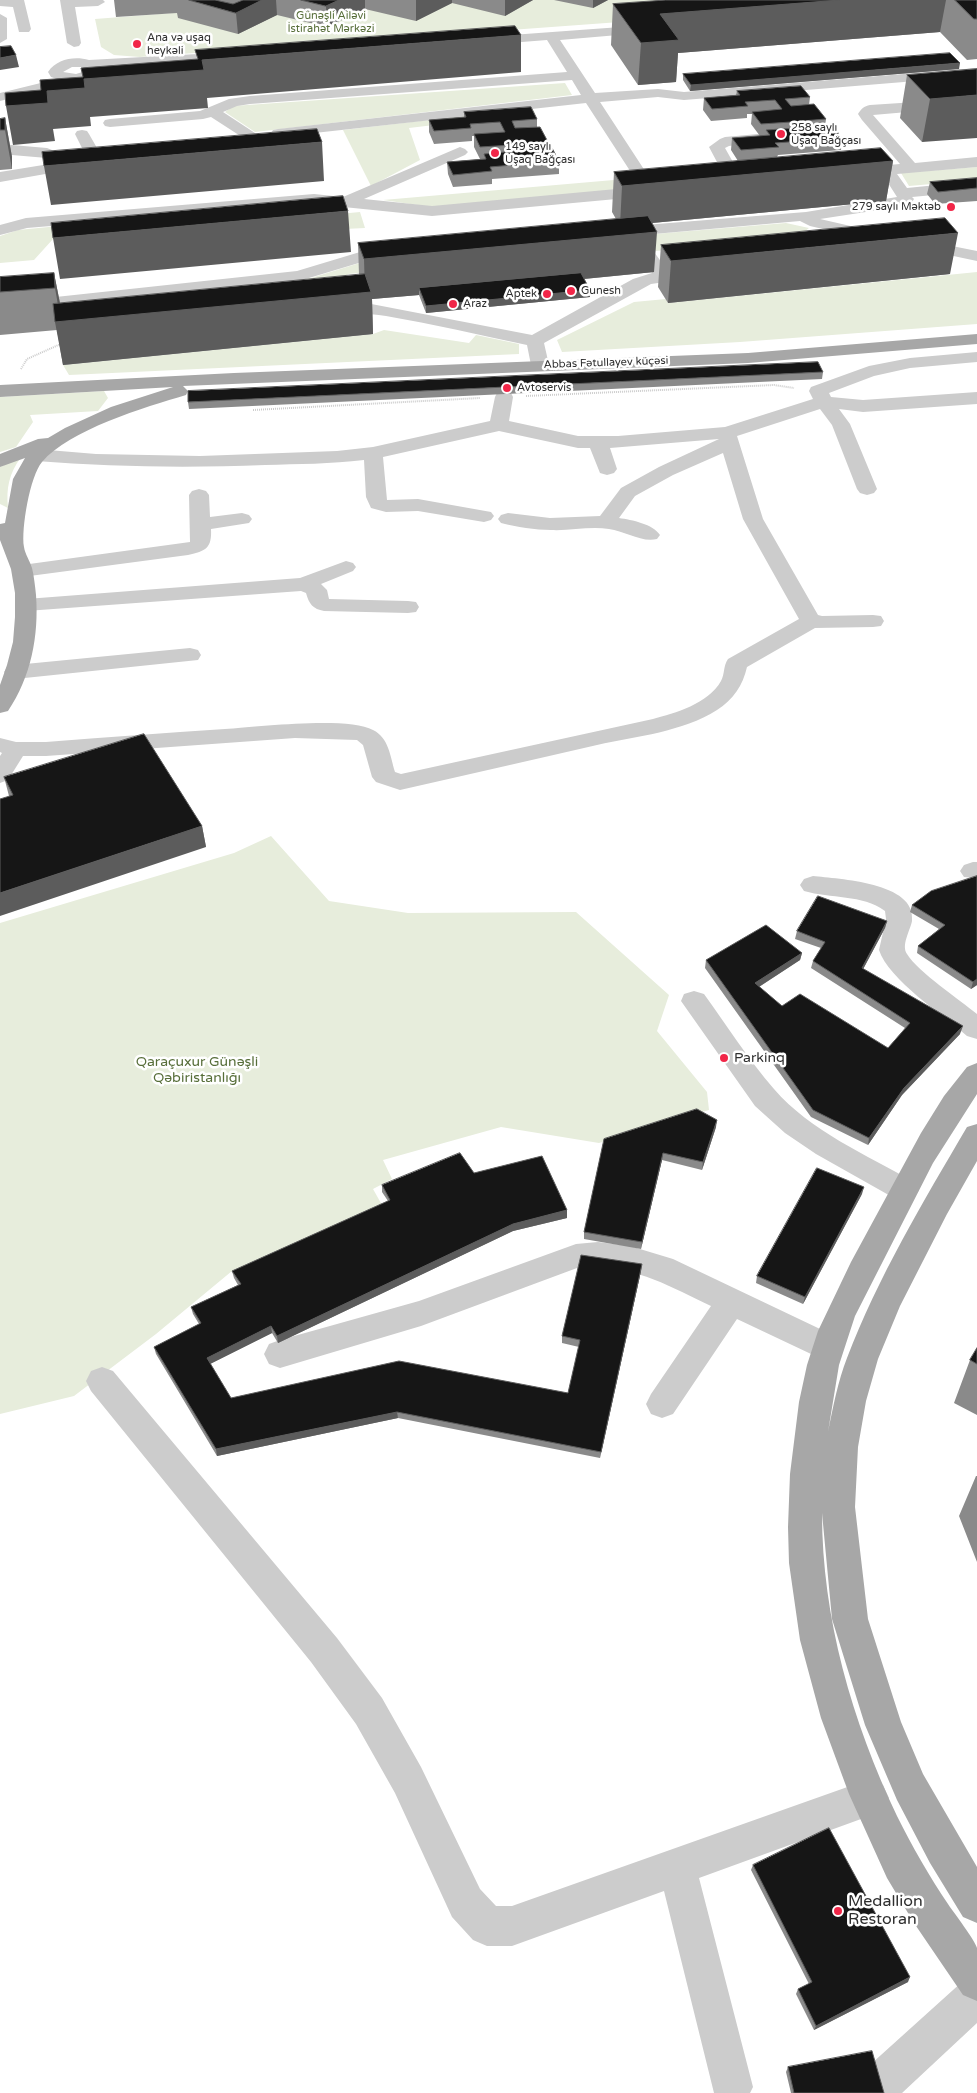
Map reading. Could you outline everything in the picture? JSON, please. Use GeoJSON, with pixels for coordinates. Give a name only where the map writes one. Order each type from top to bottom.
{"type":"FeatureCollection","features":[{"type":"Feature","properties":{"kind":"main road","name":"Abbas Fətullayev küçəsi"},"geometry":{"type":"LineString","coordinates":[[234,378],[748,358],[977,339]]}},
{"type":"Feature","properties":{"kind":"main road"},"geometry":{"type":"LineString","coordinates":[[6,390],[234,378]]}},
{"type":"Feature","properties":{"kind":"main road"},"geometry":{"type":"LineString","coordinates":[[0,461],[113,414],[186,388],[234,378]]}},
{"type":"Feature","properties":{"kind":"main road"},"geometry":{"type":"LineString","coordinates":[[103,385],[122,389],[127,393],[125,403],[113,414]]}},
{"type":"Feature","properties":{"kind":"main road"},"geometry":{"type":"LineString","coordinates":[[14,545],[21,485],[25,471],[36,455],[50,443],[70,433]]}},
{"type":"Feature","properties":{"kind":"main road"},"geometry":{"type":"LineString","coordinates":[[0,524],[14,545],[22,571],[26,605],[23,643],[16,672],[0,706]]}},
{"type":"Feature","properties":{"kind":"main road"},"geometry":{"type":"LineString","coordinates":[[977,1074],[948,1113],[923,1155],[850,1292],[828,1348],[817,1390],[809,1442],[804,1505],[806,1564],[815,1623],[828,1677],[846,1736],[870,1798],[901,1864],[940,1929],[977,1981]]}},
{"type":"Feature","properties":{"kind":"main road"},"geometry":{"type":"LineString","coordinates":[[977,1135],[936,1206],[885,1304],[862,1359],[850,1401],[841,1447],[838,1507],[850,1619],[883,1724],[910,1787],[944,1849],[977,1903]]}},
{"type":"Feature","properties":{"kind":"main road"},"geometry":{"type":"LineString","coordinates":[[923,1155],[957,1172]]}},
{"type":"Feature","properties":{"kind":"street"},"geometry":{"type":"LineString","coordinates":[[0,2],[19,4],[24,29]]}},
{"type":"Feature","properties":{"kind":"street"},"geometry":{"type":"LineString","coordinates":[[88,72],[74,44],[67,2],[98,2]]}},
{"type":"Feature","properties":{"kind":"street"},"geometry":{"type":"LineString","coordinates":[[0,18],[0,39]]}},
{"type":"Feature","properties":{"kind":"street"},"geometry":{"type":"LineString","coordinates":[[571,43],[629,34],[660,29],[470,40],[629,34]]}},
{"type":"Feature","properties":{"kind":"street"},"geometry":{"type":"LineString","coordinates":[[550,36],[592,98],[639,174]]}},
{"type":"Feature","properties":{"kind":"street"},"geometry":{"type":"LineString","coordinates":[[74,44],[61,66],[54,72],[59,76],[70,78],[88,72]]}},
{"type":"Feature","properties":{"kind":"street"},"geometry":{"type":"LineString","coordinates":[[0,98],[88,72],[243,57]]}},
{"type":"Feature","properties":{"kind":"street"},"geometry":{"type":"LineString","coordinates":[[0,87],[61,66]]}},
{"type":"Feature","properties":{"kind":"street"},"geometry":{"type":"LineString","coordinates":[[232,140],[250,136],[592,98],[658,93],[684,96],[977,72]]}},
{"type":"Feature","properties":{"kind":"street"},"geometry":{"type":"LineString","coordinates":[[110,124],[203,115],[234,102],[250,100],[577,75]]}},
{"type":"Feature","properties":{"kind":"street"},"geometry":{"type":"LineString","coordinates":[[911,168],[867,117],[865,114],[867,111],[870,109],[977,102]]}},
{"type":"Feature","properties":{"kind":"street"},"geometry":{"type":"LineString","coordinates":[[214,112],[250,136]]}},
{"type":"Feature","properties":{"kind":"street"},"geometry":{"type":"LineString","coordinates":[[127,122],[132,139]]}},
{"type":"Feature","properties":{"kind":"street"},"geometry":{"type":"LineString","coordinates":[[0,176],[103,161],[82,134]]}},
{"type":"Feature","properties":{"kind":"street"},"geometry":{"type":"LineString","coordinates":[[677,171],[723,166],[726,164],[717,148],[725,142],[780,136]]}},
{"type":"Feature","properties":{"kind":"street"},"geometry":{"type":"LineString","coordinates":[[0,149],[47,153]]}},
{"type":"Feature","properties":{"kind":"street"},"geometry":{"type":"LineString","coordinates":[[21,150],[24,173]]}},
{"type":"Feature","properties":{"kind":"street"},"geometry":{"type":"LineString","coordinates":[[348,201],[460,152]]}},
{"type":"Feature","properties":{"kind":"street"},"geometry":{"type":"LineString","coordinates":[[838,174],[977,162]]}},
{"type":"Feature","properties":{"kind":"street"},"geometry":{"type":"LineString","coordinates":[[608,233],[802,216],[905,202],[906,199],[887,170]]}},
{"type":"Feature","properties":{"kind":"street"},"geometry":{"type":"LineString","coordinates":[[620,176],[658,172]]}},
{"type":"Feature","properties":{"kind":"street"},"geometry":{"type":"LineString","coordinates":[[902,193],[977,186]]}},
{"type":"Feature","properties":{"kind":"street"},"geometry":{"type":"LineString","coordinates":[[0,230],[26,223],[314,199],[348,201],[434,218],[517,211],[661,190]]}},
{"type":"Feature","properties":{"kind":"street"},"geometry":{"type":"LineString","coordinates":[[348,201],[416,195]]}},
{"type":"Feature","properties":{"kind":"street"},"geometry":{"type":"LineString","coordinates":[[802,216],[816,224],[977,256]]}},
{"type":"Feature","properties":{"kind":"street"},"geometry":{"type":"LineString","coordinates":[[907,257],[933,253],[938,248]]}},
{"type":"Feature","properties":{"kind":"street"},"geometry":{"type":"LineString","coordinates":[[0,308],[299,276],[365,256],[414,251]]}},
{"type":"Feature","properties":{"kind":"street"},"geometry":{"type":"LineString","coordinates":[[609,255],[646,253],[650,256],[662,276]]}},
{"type":"Feature","properties":{"kind":"street"},"geometry":{"type":"LineString","coordinates":[[313,308],[346,306],[387,311],[535,341],[639,282],[662,276],[700,273]]}},
{"type":"Feature","properties":{"kind":"street"},"geometry":{"type":"LineString","coordinates":[[343,287],[346,306]]}},
{"type":"Feature","properties":{"kind":"street"},"geometry":{"type":"LineString","coordinates":[[535,341],[540,365]]}},
{"type":"Feature","properties":{"kind":"street"},"geometry":{"type":"LineString","coordinates":[[606,522],[628,492],[728,438],[821,397],[869,371],[910,363],[977,357]]}},
{"type":"Feature","properties":{"kind":"street"},"geometry":{"type":"LineString","coordinates":[[499,425],[504,397]]}},
{"type":"Feature","properties":{"kind":"street"},"geometry":{"type":"LineString","coordinates":[[821,397],[863,406],[977,398]]}},
{"type":"Feature","properties":{"kind":"street"},"geometry":{"type":"LineString","coordinates":[[821,397],[840,424],[867,489]]}},
{"type":"Feature","properties":{"kind":"street"},"geometry":{"type":"LineString","coordinates":[[36,455],[96,460],[200,462],[337,457],[373,453],[499,425],[578,442],[728,438]]}},
{"type":"Feature","properties":{"kind":"street"},"geometry":{"type":"LineString","coordinates":[[728,438],[753,519],[812,621],[819,623],[873,621]]}},
{"type":"Feature","properties":{"kind":"street"},"geometry":{"type":"LineString","coordinates":[[598,442],[607,469]]}},
{"type":"Feature","properties":{"kind":"street"},"geometry":{"type":"LineString","coordinates":[[373,453],[378,504],[386,506],[418,505],[484,516]]}},
{"type":"Feature","properties":{"kind":"street"},"geometry":{"type":"LineString","coordinates":[[22,571],[188,549],[196,546],[201,541],[202,524],[199,495]]}},
{"type":"Feature","properties":{"kind":"street"},"geometry":{"type":"LineString","coordinates":[[202,524],[242,519]]}},
{"type":"Feature","properties":{"kind":"street"},"geometry":{"type":"LineString","coordinates":[[508,519],[550,524],[606,522],[629,526],[650,535]]}},
{"type":"Feature","properties":{"kind":"street"},"geometry":{"type":"LineString","coordinates":[[26,605],[304,584],[346,567]]}},
{"type":"Feature","properties":{"kind":"street"},"geometry":{"type":"LineString","coordinates":[[304,584],[316,590],[319,600],[324,605],[408,607]]}},
{"type":"Feature","properties":{"kind":"street"},"geometry":{"type":"LineString","coordinates":[[0,775],[8,747],[46,749],[295,731],[363,734],[374,741],[384,777],[400,782],[653,727],[689,714],[713,704],[730,685],[736,672],[736,664],[812,621]]}},
{"type":"Feature","properties":{"kind":"street"},"geometry":{"type":"LineString","coordinates":[[16,672],[190,655]]}},
{"type":"Feature","properties":{"kind":"street"},"geometry":{"type":"LineString","coordinates":[[813,885],[879,895],[894,904],[899,914],[893,944],[894,955],[904,968],[977,1028]]}},
{"type":"Feature","properties":{"kind":"street"},"geometry":{"type":"LineString","coordinates":[[694,1001],[765,1098],[795,1125],[826,1146],[904,1190]]}},
{"type":"Feature","properties":{"kind":"street"},"geometry":{"type":"LineString","coordinates":[[280,1354],[421,1313],[576,1256],[598,1252],[638,1259],[662,1268],[828,1348]]}},
{"type":"Feature","properties":{"kind":"street"},"geometry":{"type":"LineString","coordinates":[[662,1404],[732,1301]]}},
{"type":"Feature","properties":{"kind":"street"},"geometry":{"type":"LineString","coordinates":[[102,1382],[324,1650],[370,1710],[408,1780],[466,1903],[487,1926],[512,1926],[870,1798]]}},
{"type":"Feature","properties":{"kind":"street"},"geometry":{"type":"LineString","coordinates":[[677,1867],[732,2087]]}},
{"type":"Feature","properties":{"kind":"street"},"geometry":{"type":"LineString","coordinates":[[886,2079],[977,1995]]}},
{"type":"Feature","properties":{"kind":"path"},"geometry":{"type":"LineString","coordinates":[[6,390],[22,363],[66,341]]}},
{"type":"Feature","properties":{"kind":"path"},"geometry":{"type":"LineString","coordinates":[[253,410],[774,385],[821,397]]}},
{"type":"Feature","properties":{"kind":"green space","name":"Günəşli Ailəvi İstirahət Mərkəzi"},"geometry":{"type":"Polygon","coordinates":[[[340,0],[693,0],[716,15],[140,57],[114,55],[101,47],[95,19],[340,0]]]}},
{"type":"Feature","properties":{"kind":"green space"},"geometry":{"type":"Polygon","coordinates":[[[565,83],[572,95],[255,132],[225,112],[233,106],[565,83]]]}},
{"type":"Feature","properties":{"kind":"green space"},"geometry":{"type":"Polygon","coordinates":[[[532,108],[535,113],[409,128],[420,160],[371,186],[343,130],[532,108]]]}},
{"type":"Feature","properties":{"kind":"green space"},"geometry":{"type":"Polygon","coordinates":[[[977,167],[977,180],[909,186],[901,173],[977,167]]]}},
{"type":"Feature","properties":{"kind":"green space"},"geometry":{"type":"Polygon","coordinates":[[[706,172],[725,181],[431,207],[383,200],[706,172]]]}},
{"type":"Feature","properties":{"kind":"green space"},"geometry":{"type":"Polygon","coordinates":[[[273,205],[318,216],[360,212],[365,228],[201,236],[53,239],[34,260],[0,263],[0,236],[18,230],[273,205]]]}},
{"type":"Feature","properties":{"kind":"green space"},"geometry":{"type":"Polygon","coordinates":[[[786,223],[809,228],[795,239],[656,251],[652,247],[348,274],[333,289],[131,299],[311,278],[379,257],[786,223]]]}},
{"type":"Feature","properties":{"kind":"green space"},"geometry":{"type":"Polygon","coordinates":[[[977,272],[977,324],[740,342],[562,352],[557,340],[634,302],[666,299],[668,303],[977,272]]]}},
{"type":"Feature","properties":{"kind":"green space"},"geometry":{"type":"Polygon","coordinates":[[[384,330],[469,343],[476,335],[519,344],[519,354],[69,375],[63,365],[373,334],[384,330]]]}},
{"type":"Feature","properties":{"kind":"green space"},"geometry":{"type":"Polygon","coordinates":[[[104,391],[108,398],[98,411],[30,415],[33,422],[16,447],[0,452],[0,397],[104,391]]]}},
{"type":"Feature","properties":{"kind":"green space"},"geometry":{"type":"Polygon","coordinates":[[[21,457],[9,481],[8,508],[0,504],[0,467],[21,457]]]}},
{"type":"Feature","properties":{"kind":"green space","name":"Qaraçuxur Günəşli Qəbiristanlığı"},"geometry":{"type":"Polygon","coordinates":[[[271,836],[329,901],[408,913],[576,912],[669,995],[657,1031],[707,1092],[709,1110],[599,1143],[501,1127],[383,1160],[392,1179],[373,1189],[382,1205],[232,1271],[156,1334],[74,1396],[0,1414],[0,923],[234,853],[271,836]]]}},
{"type":"Feature","properties":{"kind":"building"},"geometry":{"type":"Polygon","coordinates":[[[189,0],[215,0],[233,4],[243,0],[262,0],[236,13],[189,0]]]}},
{"type":"Feature","properties":{"kind":"building"},"geometry":{"type":"Polygon","coordinates":[[[301,0],[339,0],[326,6],[301,0]]]}},
{"type":"Feature","properties":{"kind":"building"},"geometry":{"type":"Polygon","coordinates":[[[666,0],[840,0],[660,14],[679,40],[641,43],[613,4],[666,0]]]}},
{"type":"Feature","properties":{"kind":"building"},"geometry":{"type":"Polygon","coordinates":[[[955,0],[977,0],[977,19],[974,19],[955,0]]]}},
{"type":"Feature","properties":{"kind":"building"},"geometry":{"type":"Polygon","coordinates":[[[515,26],[521,35],[202,60],[204,70],[84,79],[85,88],[47,91],[48,103],[6,106],[5,93],[41,90],[40,80],[83,77],[81,68],[198,59],[195,50],[515,26]]]}},
{"type":"Feature","properties":{"kind":"building"},"geometry":{"type":"Polygon","coordinates":[[[11,46],[16,55],[0,58],[0,47],[11,46]]]}},
{"type":"Feature","properties":{"kind":"building"},"geometry":{"type":"Polygon","coordinates":[[[950,53],[960,63],[691,85],[683,74],[950,53]]]}},
{"type":"Feature","properties":{"kind":"building"},"geometry":{"type":"Polygon","coordinates":[[[977,69],[977,95],[930,99],[907,75],[977,69]]]}},
{"type":"Feature","properties":{"kind":"building"},"geometry":{"type":"Polygon","coordinates":[[[801,86],[810,97],[785,99],[791,106],[814,104],[826,119],[802,121],[807,127],[832,125],[842,138],[775,143],[779,147],[741,150],[732,138],[770,135],[766,130],[796,128],[791,122],[761,124],[752,112],[782,109],[775,100],[745,102],[748,106],[712,109],[704,98],[740,95],[737,91],[801,86]]]}},
{"type":"Feature","properties":{"kind":"building"},"geometry":{"type":"Polygon","coordinates":[[[531,107],[537,119],[512,121],[515,128],[540,127],[548,142],[523,144],[526,150],[552,148],[559,161],[490,167],[492,171],[453,175],[447,162],[486,159],[484,154],[515,151],[512,145],[480,147],[474,134],[505,132],[500,122],[470,124],[471,128],[434,131],[429,120],[466,117],[464,112],[531,107]]]}},
{"type":"Feature","properties":{"kind":"building"},"geometry":{"type":"Polygon","coordinates":[[[5,118],[5,130],[0,130],[0,119],[5,118]]]}},
{"type":"Feature","properties":{"kind":"building"},"geometry":{"type":"Polygon","coordinates":[[[317,129],[322,142],[44,166],[42,152],[317,129]]]}},
{"type":"Feature","properties":{"kind":"building"},"geometry":{"type":"Polygon","coordinates":[[[881,148],[893,161],[622,186],[614,172],[881,148]]]}},
{"type":"Feature","properties":{"kind":"building"},"geometry":{"type":"Polygon","coordinates":[[[977,178],[977,188],[938,192],[930,182],[977,178]]]}},
{"type":"Feature","properties":{"kind":"building"},"geometry":{"type":"Polygon","coordinates":[[[343,196],[348,211],[53,238],[51,223],[343,196]]]}},
{"type":"Feature","properties":{"kind":"building"},"geometry":{"type":"Polygon","coordinates":[[[648,216],[657,232],[364,259],[358,243],[648,216]]]}},
{"type":"Feature","properties":{"kind":"building"},"geometry":{"type":"Polygon","coordinates":[[[945,218],[958,233],[671,261],[661,245],[945,218]]]}},
{"type":"Feature","properties":{"kind":"building"},"geometry":{"type":"Polygon","coordinates":[[[54,273],[55,288],[0,292],[0,277],[54,273]]]}},
{"type":"Feature","properties":{"kind":"building"},"geometry":{"type":"Polygon","coordinates":[[[581,273],[590,290],[426,306],[419,288],[581,273]]]}},
{"type":"Feature","properties":{"kind":"building"},"geometry":{"type":"Polygon","coordinates":[[[365,274],[371,292],[55,322],[53,304],[365,274]]]}},
{"type":"Feature","properties":{"kind":"building"},"geometry":{"type":"Polygon","coordinates":[[[818,362],[823,372],[188,402],[188,391],[818,362]]]}},
{"type":"Feature","properties":{"kind":"building"},"geometry":{"type":"Polygon","coordinates":[[[144,734],[202,826],[0,893],[0,799],[13,795],[4,777],[144,734]]]}},
{"type":"Feature","properties":{"kind":"building"},"geometry":{"type":"Polygon","coordinates":[[[977,876],[977,979],[973,982],[918,946],[945,925],[912,905],[931,891],[977,876]]]}},
{"type":"Feature","properties":{"kind":"building"},"geometry":{"type":"Polygon","coordinates":[[[818,896],[887,921],[862,968],[963,1026],[904,1088],[869,1138],[813,1110],[706,960],[766,925],[802,953],[755,983],[782,1006],[800,994],[888,1048],[910,1023],[813,961],[825,942],[797,931],[818,896]]]}},
{"type":"Feature","properties":{"kind":"building"},"geometry":{"type":"Polygon","coordinates":[[[697,1109],[717,1120],[703,1162],[663,1153],[642,1242],[584,1232],[604,1139],[697,1109]]]}},
{"type":"Feature","properties":{"kind":"building"},"geometry":{"type":"Polygon","coordinates":[[[460,1153],[474,1173],[542,1156],[567,1210],[513,1224],[277,1336],[271,1326],[207,1358],[231,1398],[399,1361],[568,1393],[580,1340],[562,1336],[581,1255],[642,1264],[601,1452],[397,1412],[216,1449],[154,1347],[201,1323],[191,1307],[241,1284],[232,1271],[390,1200],[382,1185],[460,1153]]]}},
{"type":"Feature","properties":{"kind":"building"},"geometry":{"type":"Polygon","coordinates":[[[817,1168],[864,1187],[805,1297],[757,1276],[817,1168]]]}},
{"type":"Feature","properties":{"kind":"building"},"geometry":{"type":"Polygon","coordinates":[[[977,1348],[977,1364],[970,1360],[977,1348]]]}},
{"type":"Feature","properties":{"kind":"building"},"geometry":{"type":"Polygon","coordinates":[[[829,1828],[910,1977],[816,2026],[798,1989],[812,1982],[753,1865],[829,1828]]]}},
{"type":"Feature","properties":{"kind":"building"},"geometry":{"type":"Polygon","coordinates":[[[872,2051],[884,2093],[794,2093],[788,2067],[872,2051]]]}},
{"type":"Feature","properties":{"kind":"place","name":"Ana və uşaq heykəli"},"geometry":{"type":"Point","coordinates":[137,44]}},
{"type":"Feature","properties":{"kind":"place","name":"258 saylı Uşaq Bağçası"},"geometry":{"type":"Point","coordinates":[781,134]}},
{"type":"Feature","properties":{"kind":"place","name":"149 saylı Uşaq Bağçası"},"geometry":{"type":"Point","coordinates":[495,153]}},
{"type":"Feature","properties":{"kind":"place","name":"279 saylı Məktəb"},"geometry":{"type":"Point","coordinates":[951,207]}},
{"type":"Feature","properties":{"kind":"place","name":"Gunesh"},"geometry":{"type":"Point","coordinates":[571,291]}},
{"type":"Feature","properties":{"kind":"place","name":"Aptek"},"geometry":{"type":"Point","coordinates":[547,294]}},
{"type":"Feature","properties":{"kind":"place","name":"Araz"},"geometry":{"type":"Point","coordinates":[453,304]}},
{"type":"Feature","properties":{"kind":"place","name":"Avtoservis"},"geometry":{"type":"Point","coordinates":[507,388]}},
{"type":"Feature","properties":{"kind":"place","name":"Parkinq"},"geometry":{"type":"Point","coordinates":[724,1058]}},
{"type":"Feature","properties":{"kind":"place","name":"Medallion Restoran"},"geometry":{"type":"Point","coordinates":[838,1911]}}]}
